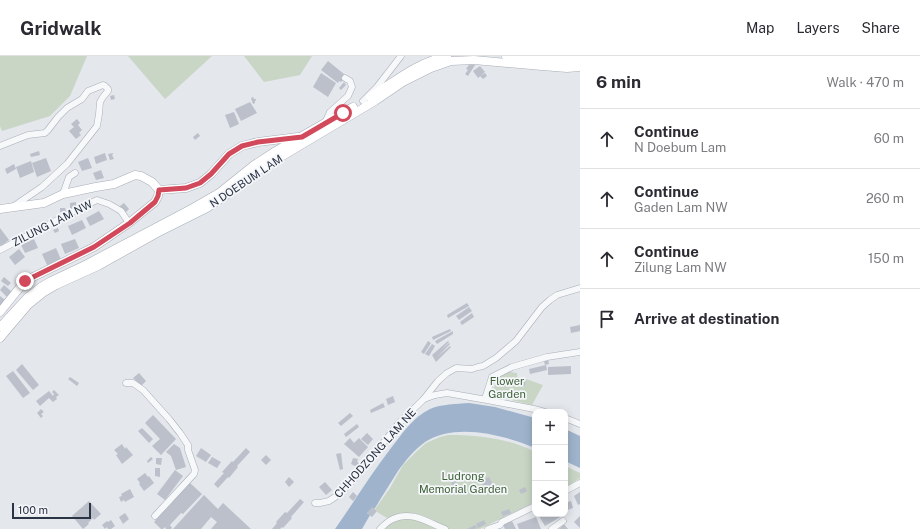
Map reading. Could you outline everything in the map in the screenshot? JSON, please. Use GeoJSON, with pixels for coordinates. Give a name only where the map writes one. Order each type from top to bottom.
{"type":"FeatureCollection","features":[{"type":"Feature","properties":{"kind":"main road","name":"N DOEBUM LAM"},"geometry":{"type":"LineString","coordinates":[[0,327],[27,298],[50,281],[85,265],[193,208],[219,193],[254,165],[363,101],[412,69],[435,59],[447,56]]}},
{"type":"Feature","properties":{"kind":"main road"},"geometry":{"type":"LineString","coordinates":[[506,56],[545,60],[580,60]]}},
{"type":"Feature","properties":{"kind":"main road","name":"N DOEBUM LAM"},"geometry":{"type":"LineString","coordinates":[[0,338],[28,306],[44,292],[98,266],[206,208],[228,194],[259,170],[375,101],[403,82],[431,68],[450,61],[474,60],[567,68],[580,67]]}},
{"type":"Feature","properties":{"kind":"main road"},"geometry":{"type":"LineString","coordinates":[[159,190],[186,188],[200,183],[211,174],[229,154],[242,146],[258,142],[302,137]]}},
{"type":"Feature","properties":{"kind":"main road"},"geometry":{"type":"LineString","coordinates":[[0,209],[44,203],[63,194],[96,186],[114,184],[135,176],[141,176],[152,182],[159,190]]}},
{"type":"Feature","properties":{"kind":"main road"},"geometry":{"type":"LineString","coordinates":[[0,312],[25,281],[94,247],[130,223],[155,202],[159,190]]}},
{"type":"Feature","properties":{"kind":"street"},"geometry":{"type":"LineString","coordinates":[[363,101],[377,87],[401,56]]}},
{"type":"Feature","properties":{"kind":"street"},"geometry":{"type":"LineString","coordinates":[[325,123],[330,112],[348,96],[352,87],[350,81],[344,78]]}},
{"type":"Feature","properties":{"kind":"street"},"geometry":{"type":"LineString","coordinates":[[0,146],[28,136],[45,133],[67,108],[82,99],[88,91],[103,85],[108,89],[100,102],[97,126],[67,164],[42,187],[13,207]]}},
{"type":"Feature","properties":{"kind":"street"},"geometry":{"type":"LineString","coordinates":[[63,194],[69,177],[75,173]]}},
{"type":"Feature","properties":{"kind":"street","name":"ZILUNG LAM NW"},"geometry":{"type":"LineString","coordinates":[[0,250],[97,200],[121,210],[130,223]]}},
{"type":"Feature","properties":{"kind":"street","name":"CHHODZONG LAM NE"},"geometry":{"type":"LineString","coordinates":[[315,503],[330,501],[338,495],[361,471],[399,423],[423,400],[438,381],[447,373],[456,368],[472,369],[483,366],[496,358],[516,342],[542,307],[550,300],[557,295],[580,288]]}},
{"type":"Feature","properties":{"kind":"street"},"geometry":{"type":"LineString","coordinates":[[485,399],[492,377],[512,367],[547,357],[580,352]]}},
{"type":"Feature","properties":{"kind":"street"},"geometry":{"type":"LineString","coordinates":[[126,383],[133,383],[143,390],[169,418],[188,445],[188,450],[195,470],[194,474],[155,516]]}},
{"type":"Feature","properties":{"kind":"street"},"geometry":{"type":"LineString","coordinates":[[423,400],[435,395],[447,393],[537,409]]}},
{"type":"Feature","properties":{"kind":"street"},"geometry":{"type":"LineString","coordinates":[[568,419],[580,424]]}},
{"type":"Feature","properties":{"kind":"street"},"geometry":{"type":"LineString","coordinates":[[568,490],[580,484]]}},
{"type":"Feature","properties":{"kind":"street"},"geometry":{"type":"LineString","coordinates":[[488,529],[500,527],[502,522],[532,507]]}},
{"type":"Feature","properties":{"kind":"street"},"geometry":{"type":"LineString","coordinates":[[380,529],[394,518],[406,516],[422,518],[446,529]]}},
{"type":"Feature","properties":{"kind":"street"},"geometry":{"type":"LineString","coordinates":[[552,529],[563,521]]}},
{"type":"Feature","properties":{"kind":"green space"},"geometry":{"type":"Polygon","coordinates":[[[0,56],[87,56],[70,96],[50,116],[2,131],[0,126],[0,56]]]}},
{"type":"Feature","properties":{"kind":"green space"},"geometry":{"type":"Polygon","coordinates":[[[128,56],[212,56],[165,99],[128,56]]]}},
{"type":"Feature","properties":{"kind":"green space"},"geometry":{"type":"Polygon","coordinates":[[[244,56],[312,56],[300,75],[264,82],[244,56]]]}},
{"type":"Feature","properties":{"kind":"green space","name":"Flower Garden"},"geometry":{"type":"Polygon","coordinates":[[[502,371],[517,373],[518,385],[525,385],[526,379],[543,385],[532,405],[490,395],[502,371]]]}},
{"type":"Feature","properties":{"kind":"green space","name":"Ludrong Memorial Garden"},"geometry":{"type":"Polygon","coordinates":[[[448,435],[493,438],[514,443],[532,450],[532,503],[480,529],[449,529],[421,515],[408,514],[387,518],[377,512],[375,509],[390,488],[403,465],[426,443],[448,435]]]}},
{"type":"Feature","properties":{"kind":"green space"},"geometry":{"type":"Polygon","coordinates":[[[568,467],[580,473],[580,478],[568,486],[568,467]]]}},
{"type":"Feature","properties":{"kind":"green space","name":"Ludrong Memorial Garden"},"geometry":{"type":"Polygon","coordinates":[[[409,518],[419,519],[441,529],[383,529],[394,520],[409,518]]]}},
{"type":"Feature","properties":{"kind":"water"},"geometry":{"type":"Polygon","coordinates":[[[469,403],[495,407],[532,417],[532,447],[495,435],[480,433],[465,432],[437,436],[417,448],[398,471],[375,508],[367,513],[370,515],[362,529],[335,529],[384,458],[413,421],[418,416],[430,409],[449,404],[469,403]]]}},
{"type":"Feature","properties":{"kind":"water"},"geometry":{"type":"Polygon","coordinates":[[[568,430],[580,436],[580,468],[568,462],[568,430]]]}},
{"type":"Feature","properties":{"kind":"building"},"geometry":{"type":"Polygon","coordinates":[[[328,61],[344,74],[341,78],[343,80],[341,82],[339,81],[338,83],[321,70],[328,61]]]}},
{"type":"Feature","properties":{"kind":"building"},"geometry":{"type":"Polygon","coordinates":[[[471,62],[475,65],[468,76],[465,74],[468,70],[466,69],[471,62]]]}},
{"type":"Feature","properties":{"kind":"building"},"geometry":{"type":"Polygon","coordinates":[[[480,66],[485,72],[478,78],[473,71],[480,66]]]}},
{"type":"Feature","properties":{"kind":"building"},"geometry":{"type":"Polygon","coordinates":[[[321,73],[336,83],[328,97],[313,87],[321,73]]]}},
{"type":"Feature","properties":{"kind":"building"},"geometry":{"type":"Polygon","coordinates":[[[485,73],[487,76],[483,79],[480,76],[485,73]]]}},
{"type":"Feature","properties":{"kind":"building"},"geometry":{"type":"Polygon","coordinates":[[[344,82],[346,85],[341,90],[339,88],[344,82]]]}},
{"type":"Feature","properties":{"kind":"building"},"geometry":{"type":"Polygon","coordinates":[[[114,95],[115,99],[111,100],[110,96],[114,95]]]}},
{"type":"Feature","properties":{"kind":"building"},"geometry":{"type":"Polygon","coordinates":[[[253,97],[256,100],[253,104],[251,98],[253,97]]]}},
{"type":"Feature","properties":{"kind":"building"},"geometry":{"type":"Polygon","coordinates":[[[250,102],[257,113],[241,121],[235,109],[250,102]]]}},
{"type":"Feature","properties":{"kind":"building"},"geometry":{"type":"Polygon","coordinates":[[[234,112],[239,124],[230,128],[225,115],[234,112]]]}},
{"type":"Feature","properties":{"kind":"building"},"geometry":{"type":"Polygon","coordinates":[[[77,119],[80,123],[78,125],[82,130],[79,133],[81,135],[76,139],[69,131],[74,127],[71,124],[77,119]]]}},
{"type":"Feature","properties":{"kind":"building"},"geometry":{"type":"Polygon","coordinates":[[[198,133],[200,136],[195,140],[193,137],[198,133]]]}},
{"type":"Feature","properties":{"kind":"building"},"geometry":{"type":"Polygon","coordinates":[[[39,151],[40,155],[31,157],[30,154],[39,151]]]}},
{"type":"Feature","properties":{"kind":"building"},"geometry":{"type":"Polygon","coordinates":[[[105,153],[107,160],[96,164],[94,157],[105,153]]]}},
{"type":"Feature","properties":{"kind":"building"},"geometry":{"type":"Polygon","coordinates":[[[113,153],[112,155],[114,159],[110,160],[108,154],[113,153]]]}},
{"type":"Feature","properties":{"kind":"building"},"geometry":{"type":"Polygon","coordinates":[[[46,158],[51,171],[37,177],[32,163],[46,158]]]}},
{"type":"Feature","properties":{"kind":"building"},"geometry":{"type":"Polygon","coordinates":[[[88,158],[92,168],[82,171],[78,162],[88,158]]]}},
{"type":"Feature","properties":{"kind":"building"},"geometry":{"type":"Polygon","coordinates":[[[31,161],[34,172],[20,178],[16,167],[31,161]]]}},
{"type":"Feature","properties":{"kind":"building"},"geometry":{"type":"Polygon","coordinates":[[[14,164],[16,169],[7,174],[5,169],[14,164]]]}},
{"type":"Feature","properties":{"kind":"building"},"geometry":{"type":"Polygon","coordinates":[[[101,170],[104,178],[96,180],[93,173],[101,170]]]}},
{"type":"Feature","properties":{"kind":"building"},"geometry":{"type":"Polygon","coordinates":[[[76,202],[76,208],[70,208],[70,203],[76,202]]]}},
{"type":"Feature","properties":{"kind":"building"},"geometry":{"type":"Polygon","coordinates":[[[124,203],[129,209],[125,213],[120,206],[124,203]]]}},
{"type":"Feature","properties":{"kind":"building"},"geometry":{"type":"Polygon","coordinates":[[[60,208],[65,208],[66,211],[60,212],[60,208]]]}},
{"type":"Feature","properties":{"kind":"building"},"geometry":{"type":"Polygon","coordinates":[[[99,211],[104,219],[90,226],[86,218],[99,211]]]}},
{"type":"Feature","properties":{"kind":"building"},"geometry":{"type":"Polygon","coordinates":[[[82,220],[86,228],[72,235],[68,226],[82,220]]]}},
{"type":"Feature","properties":{"kind":"building"},"geometry":{"type":"Polygon","coordinates":[[[0,228],[9,240],[1,246],[0,245],[0,228]]]}},
{"type":"Feature","properties":{"kind":"building"},"geometry":{"type":"Polygon","coordinates":[[[58,228],[59,231],[55,233],[53,230],[58,228]]]}},
{"type":"Feature","properties":{"kind":"building"},"geometry":{"type":"Polygon","coordinates":[[[34,239],[38,248],[25,253],[21,245],[34,239]]]}},
{"type":"Feature","properties":{"kind":"building"},"geometry":{"type":"Polygon","coordinates":[[[75,239],[79,248],[65,254],[61,244],[75,239]]]}},
{"type":"Feature","properties":{"kind":"building"},"geometry":{"type":"Polygon","coordinates":[[[56,248],[62,262],[48,267],[42,254],[56,248]]]}},
{"type":"Feature","properties":{"kind":"building"},"geometry":{"type":"Polygon","coordinates":[[[19,249],[25,257],[15,265],[9,257],[19,249]]]}},
{"type":"Feature","properties":{"kind":"building"},"geometry":{"type":"Polygon","coordinates":[[[4,277],[11,283],[8,286],[1,281],[4,277]]]}},
{"type":"Feature","properties":{"kind":"building"},"geometry":{"type":"Polygon","coordinates":[[[4,285],[12,292],[7,297],[0,290],[4,285]]]}},
{"type":"Feature","properties":{"kind":"building"},"geometry":{"type":"Polygon","coordinates":[[[0,296],[5,300],[0,306],[0,296]]]}},
{"type":"Feature","properties":{"kind":"building"},"geometry":{"type":"Polygon","coordinates":[[[467,303],[469,306],[448,318],[447,315],[467,303]]]}},
{"type":"Feature","properties":{"kind":"building"},"geometry":{"type":"Polygon","coordinates":[[[469,307],[472,311],[459,320],[456,316],[469,307]]]}},
{"type":"Feature","properties":{"kind":"building"},"geometry":{"type":"Polygon","coordinates":[[[472,313],[474,317],[462,325],[460,322],[472,313]]]}},
{"type":"Feature","properties":{"kind":"building"},"geometry":{"type":"Polygon","coordinates":[[[580,325],[580,331],[571,333],[570,327],[580,325]]]}},
{"type":"Feature","properties":{"kind":"building"},"geometry":{"type":"Polygon","coordinates":[[[450,329],[451,331],[433,340],[432,337],[450,329]]]}},
{"type":"Feature","properties":{"kind":"building"},"geometry":{"type":"Polygon","coordinates":[[[453,331],[453,334],[437,344],[435,341],[453,331]]]}},
{"type":"Feature","properties":{"kind":"building"},"geometry":{"type":"Polygon","coordinates":[[[428,341],[431,343],[424,354],[421,352],[428,341]]]}},
{"type":"Feature","properties":{"kind":"building"},"geometry":{"type":"Polygon","coordinates":[[[448,341],[449,342],[441,350],[449,343],[450,344],[437,357],[450,346],[451,347],[436,362],[432,355],[448,341]]]}},
{"type":"Feature","properties":{"kind":"building"},"geometry":{"type":"Polygon","coordinates":[[[432,344],[435,346],[429,356],[425,354],[432,344]]]}},
{"type":"Feature","properties":{"kind":"building"},"geometry":{"type":"Polygon","coordinates":[[[548,360],[549,364],[545,365],[544,361],[548,360]]]}},
{"type":"Feature","properties":{"kind":"building"},"geometry":{"type":"Polygon","coordinates":[[[22,364],[39,385],[33,390],[16,370],[22,364]]]}},
{"type":"Feature","properties":{"kind":"building"},"geometry":{"type":"Polygon","coordinates":[[[546,365],[547,370],[530,374],[529,369],[546,365]]]}},
{"type":"Feature","properties":{"kind":"building"},"geometry":{"type":"Polygon","coordinates":[[[571,366],[571,374],[548,375],[548,367],[571,366]]]}},
{"type":"Feature","properties":{"kind":"building"},"geometry":{"type":"Polygon","coordinates":[[[13,371],[30,393],[23,398],[6,376],[13,371]]]}},
{"type":"Feature","properties":{"kind":"building"},"geometry":{"type":"Polygon","coordinates":[[[139,373],[146,381],[141,386],[133,378],[139,373]]]}},
{"type":"Feature","properties":{"kind":"building"},"geometry":{"type":"Polygon","coordinates":[[[70,377],[79,383],[77,386],[68,379],[70,377]]]}},
{"type":"Feature","properties":{"kind":"building"},"geometry":{"type":"Polygon","coordinates":[[[517,379],[526,379],[525,386],[518,385],[517,379]]]}},
{"type":"Feature","properties":{"kind":"building"},"geometry":{"type":"Polygon","coordinates":[[[54,390],[59,395],[56,397],[57,399],[53,402],[49,398],[40,406],[36,401],[49,391],[53,396],[54,394],[52,392],[54,390]]]}},
{"type":"Feature","properties":{"kind":"building"},"geometry":{"type":"Polygon","coordinates":[[[393,396],[395,402],[388,405],[386,399],[393,396]]]}},
{"type":"Feature","properties":{"kind":"building"},"geometry":{"type":"Polygon","coordinates":[[[383,403],[385,407],[371,413],[370,410],[383,403]]]}},
{"type":"Feature","properties":{"kind":"building"},"geometry":{"type":"Polygon","coordinates":[[[41,409],[44,412],[41,414],[43,416],[41,418],[37,413],[41,409]]]}},
{"type":"Feature","properties":{"kind":"building"},"geometry":{"type":"Polygon","coordinates":[[[350,413],[353,416],[341,426],[338,423],[350,413]]]}},
{"type":"Feature","properties":{"kind":"building"},"geometry":{"type":"Polygon","coordinates":[[[153,415],[176,439],[161,455],[152,446],[160,439],[145,423],[153,415]]]}},
{"type":"Feature","properties":{"kind":"building"},"geometry":{"type":"Polygon","coordinates":[[[357,424],[359,427],[346,437],[344,434],[357,424]]]}},
{"type":"Feature","properties":{"kind":"building"},"geometry":{"type":"Polygon","coordinates":[[[142,428],[153,439],[149,443],[138,431],[142,428]]]}},
{"type":"Feature","properties":{"kind":"building"},"geometry":{"type":"Polygon","coordinates":[[[367,433],[373,439],[368,445],[361,439],[367,433]]]}},
{"type":"Feature","properties":{"kind":"building"},"geometry":{"type":"Polygon","coordinates":[[[350,438],[354,443],[359,438],[368,447],[359,457],[344,444],[350,438]]]}},
{"type":"Feature","properties":{"kind":"building"},"geometry":{"type":"Polygon","coordinates":[[[122,444],[125,449],[126,447],[133,455],[122,464],[116,455],[118,454],[114,450],[122,444]]]}},
{"type":"Feature","properties":{"kind":"building"},"geometry":{"type":"Polygon","coordinates":[[[174,444],[180,448],[186,467],[176,470],[171,456],[166,452],[174,444]]]}},
{"type":"Feature","properties":{"kind":"building"},"geometry":{"type":"Polygon","coordinates":[[[201,448],[211,455],[206,462],[196,456],[201,448]]]}},
{"type":"Feature","properties":{"kind":"building"},"geometry":{"type":"Polygon","coordinates":[[[246,448],[250,452],[237,466],[238,467],[229,478],[228,477],[218,488],[214,484],[224,473],[222,472],[246,448]]]}},
{"type":"Feature","properties":{"kind":"building"},"geometry":{"type":"Polygon","coordinates":[[[341,453],[343,469],[340,470],[336,454],[341,453]]]}},
{"type":"Feature","properties":{"kind":"building"},"geometry":{"type":"Polygon","coordinates":[[[266,455],[271,460],[266,465],[261,460],[266,455]]]}},
{"type":"Feature","properties":{"kind":"building"},"geometry":{"type":"Polygon","coordinates":[[[151,457],[153,459],[148,463],[147,461],[151,457]]]}},
{"type":"Feature","properties":{"kind":"building"},"geometry":{"type":"Polygon","coordinates":[[[212,457],[221,462],[217,468],[208,463],[212,457]]]}},
{"type":"Feature","properties":{"kind":"building"},"geometry":{"type":"Polygon","coordinates":[[[156,458],[162,458],[161,465],[156,464],[156,458]]]}},
{"type":"Feature","properties":{"kind":"building"},"geometry":{"type":"Polygon","coordinates":[[[353,458],[358,459],[357,462],[359,463],[357,467],[351,464],[353,458]]]}},
{"type":"Feature","properties":{"kind":"building"},"geometry":{"type":"Polygon","coordinates":[[[155,468],[160,468],[160,477],[155,476],[155,468]]]}},
{"type":"Feature","properties":{"kind":"building"},"geometry":{"type":"Polygon","coordinates":[[[175,470],[183,476],[165,500],[157,494],[175,470]]]}},
{"type":"Feature","properties":{"kind":"building"},"geometry":{"type":"Polygon","coordinates":[[[145,473],[154,483],[144,491],[137,479],[145,473]]]}},
{"type":"Feature","properties":{"kind":"building"},"geometry":{"type":"Polygon","coordinates":[[[289,477],[294,482],[289,487],[285,482],[289,477]]]}},
{"type":"Feature","properties":{"kind":"building"},"geometry":{"type":"Polygon","coordinates":[[[489,477],[493,485],[485,488],[481,481],[489,477]]]}},
{"type":"Feature","properties":{"kind":"building"},"geometry":{"type":"Polygon","coordinates":[[[455,480],[458,485],[454,488],[451,483],[455,480]]]}},
{"type":"Feature","properties":{"kind":"building"},"geometry":{"type":"Polygon","coordinates":[[[325,482],[332,490],[326,495],[319,487],[325,482]]]}},
{"type":"Feature","properties":{"kind":"building"},"geometry":{"type":"Polygon","coordinates":[[[190,483],[202,494],[170,525],[172,528],[171,529],[166,529],[165,527],[161,529],[154,522],[190,483]]]}},
{"type":"Feature","properties":{"kind":"building"},"geometry":{"type":"Polygon","coordinates":[[[494,485],[496,490],[488,494],[486,489],[494,485]]]}},
{"type":"Feature","properties":{"kind":"building"},"geometry":{"type":"Polygon","coordinates":[[[525,487],[527,491],[521,494],[519,490],[525,487]]]}},
{"type":"Feature","properties":{"kind":"building"},"geometry":{"type":"Polygon","coordinates":[[[130,489],[134,497],[125,502],[124,500],[121,502],[119,497],[122,496],[121,494],[130,489]]]}},
{"type":"Feature","properties":{"kind":"building"},"geometry":{"type":"Polygon","coordinates":[[[353,492],[357,496],[353,501],[349,497],[353,492]]]}},
{"type":"Feature","properties":{"kind":"building"},"geometry":{"type":"Polygon","coordinates":[[[580,492],[580,504],[578,505],[574,496],[580,492]]]}},
{"type":"Feature","properties":{"kind":"building"},"geometry":{"type":"Polygon","coordinates":[[[204,495],[218,509],[223,503],[251,529],[211,529],[217,522],[211,517],[201,529],[173,529],[204,495]]]}},
{"type":"Feature","properties":{"kind":"building"},"geometry":{"type":"Polygon","coordinates":[[[300,499],[304,502],[283,528],[272,529],[285,512],[287,513],[300,499]]]}},
{"type":"Feature","properties":{"kind":"building"},"geometry":{"type":"Polygon","coordinates":[[[89,501],[101,514],[94,520],[93,518],[83,529],[72,516],[89,501]]]}},
{"type":"Feature","properties":{"kind":"building"},"geometry":{"type":"Polygon","coordinates":[[[571,501],[573,508],[568,510],[568,502],[571,501]]]}},
{"type":"Feature","properties":{"kind":"building"},"geometry":{"type":"Polygon","coordinates":[[[372,507],[377,511],[372,517],[367,513],[372,507]]]}},
{"type":"Feature","properties":{"kind":"building"},"geometry":{"type":"Polygon","coordinates":[[[509,509],[511,513],[503,516],[501,512],[509,509]]]}},
{"type":"Feature","properties":{"kind":"building"},"geometry":{"type":"Polygon","coordinates":[[[125,513],[129,519],[123,524],[119,517],[125,513]]]}},
{"type":"Feature","properties":{"kind":"building"},"geometry":{"type":"Polygon","coordinates":[[[580,516],[580,528],[574,522],[580,516]]]}},
{"type":"Feature","properties":{"kind":"building"},"geometry":{"type":"Polygon","coordinates":[[[536,517],[541,529],[519,529],[517,524],[536,517]]]}},
{"type":"Feature","properties":{"kind":"building"},"geometry":{"type":"Polygon","coordinates":[[[540,517],[560,517],[545,526],[540,517]]]}},
{"type":"Feature","properties":{"kind":"building"},"geometry":{"type":"Polygon","coordinates":[[[111,520],[115,526],[111,529],[108,529],[107,527],[105,529],[102,525],[111,520]]]}},
{"type":"Feature","properties":{"kind":"building"},"geometry":{"type":"Polygon","coordinates":[[[484,520],[486,524],[478,528],[476,524],[484,520]]]}},
{"type":"Feature","properties":{"kind":"building"},"geometry":{"type":"Polygon","coordinates":[[[512,521],[516,529],[505,529],[503,525],[512,521]]]}},
{"type":"Feature","properties":{"kind":"building"},"geometry":{"type":"Polygon","coordinates":[[[564,524],[568,529],[559,529],[564,524]]]}},
{"type":"Feature","properties":{"kind":"building"},"geometry":{"type":"Polygon","coordinates":[[[475,525],[477,528],[467,529],[475,525]]]}},
{"type":"Feature","properties":{"kind":"route"},"geometry":{"type":"LineString","coordinates":[[25,281],[94,247],[130,223],[155,202],[159,190],[186,188],[200,183],[211,174],[229,154],[242,146],[258,142],[302,137],[343,113]]}}]}
